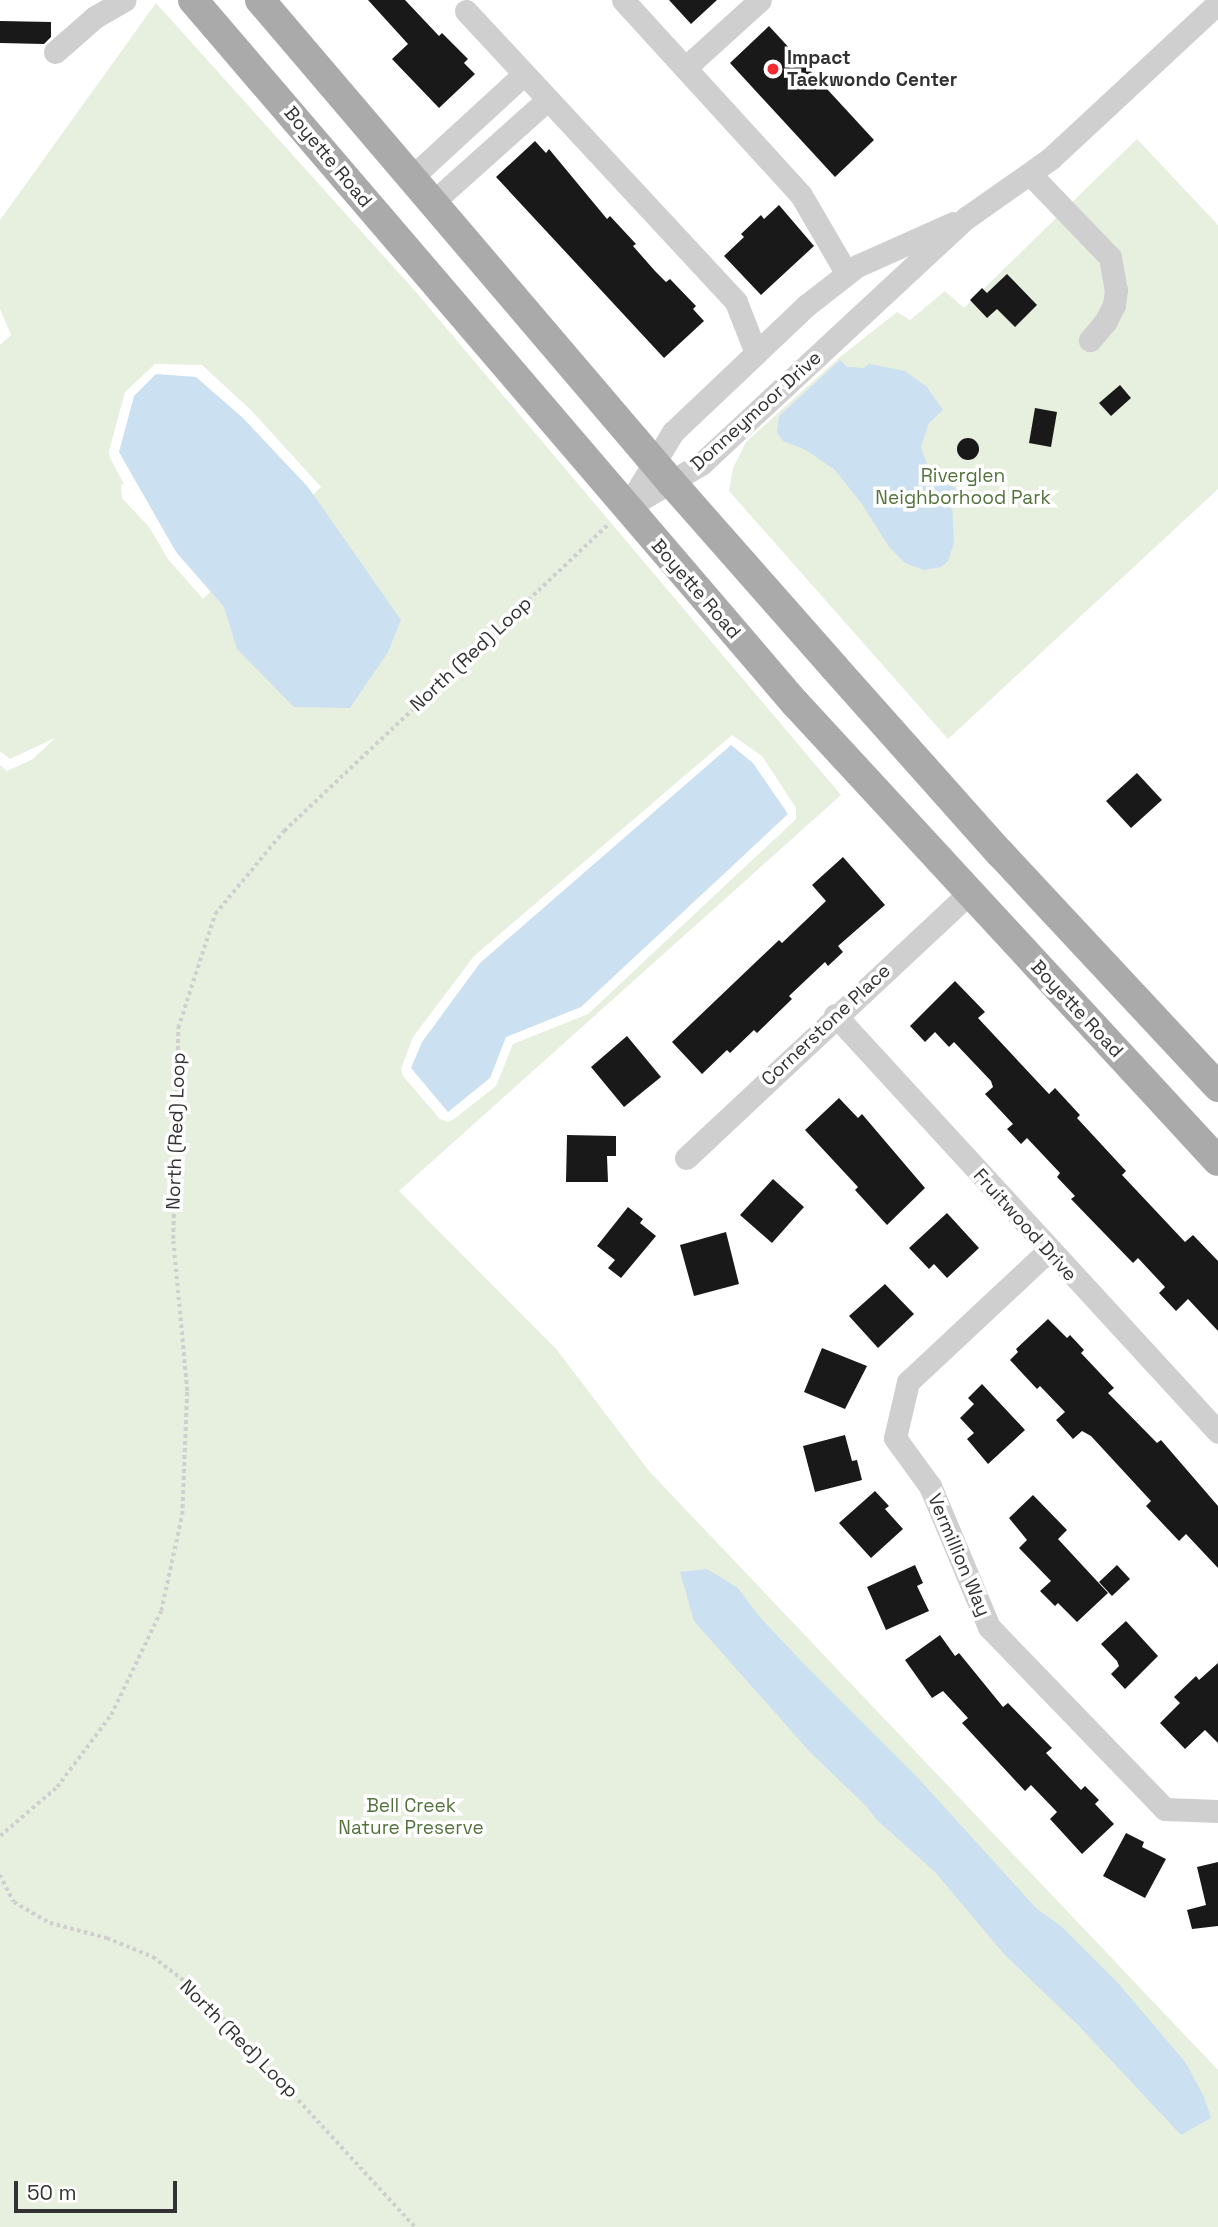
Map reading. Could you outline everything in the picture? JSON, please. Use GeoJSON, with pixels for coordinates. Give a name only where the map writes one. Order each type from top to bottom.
{"type":"FeatureCollection","features":[{"type":"Feature","properties":{"kind":"main road","name":"Boyette Road"},"geometry":{"type":"LineString","coordinates":[[193,0],[795,703],[968,894],[1218,1161]]}},
{"type":"Feature","properties":{"kind":"main road"},"geometry":{"type":"LineString","coordinates":[[260,0],[663,472],[1000,853],[1218,1087]]}},
{"type":"Feature","properties":{"kind":"street"},"geometry":{"type":"LineString","coordinates":[[55,52],[95,17],[125,0]]}},
{"type":"Feature","properties":{"kind":"street"},"geometry":{"type":"LineString","coordinates":[[623,0],[802,195],[847,274]]}},
{"type":"Feature","properties":{"kind":"street"},"geometry":{"type":"LineString","coordinates":[[685,68],[760,0]]}},
{"type":"Feature","properties":{"kind":"street","name":"Donneymoor Drive"},"geometry":{"type":"LineString","coordinates":[[663,472],[701,464],[966,218],[1030,174],[1082,131],[1218,3]]}},
{"type":"Feature","properties":{"kind":"street"},"geometry":{"type":"LineString","coordinates":[[466,11],[736,302],[756,353]]}},
{"type":"Feature","properties":{"kind":"street"},"geometry":{"type":"LineString","coordinates":[[412,177],[523,75]]}},
{"type":"Feature","properties":{"kind":"street"},"geometry":{"type":"LineString","coordinates":[[433,202],[547,100]]}},
{"type":"Feature","properties":{"kind":"street"},"geometry":{"type":"LineString","coordinates":[[1030,174],[1110,257],[1116,290],[1114,305],[1106,321],[1090,340]]}},
{"type":"Feature","properties":{"kind":"street","name":"Donneymoor Drive"},"geometry":{"type":"LineString","coordinates":[[626,508],[663,472],[673,432],[807,305],[847,274],[884,253],[966,218]]}},
{"type":"Feature","properties":{"kind":"street","name":"Cornerstone Place"},"geometry":{"type":"LineString","coordinates":[[686,1158],[835,1015],[968,894]]}},
{"type":"Feature","properties":{"kind":"street","name":"Fruitwood Drive"},"geometry":{"type":"LineString","coordinates":[[835,1015],[1048,1251],[1218,1432]]}},
{"type":"Feature","properties":{"kind":"street","name":"Vermillion Way"},"geometry":{"type":"LineString","coordinates":[[1048,1251],[908,1382],[895,1438],[930,1486],[989,1627],[1165,1809],[1218,1811]]}},
{"type":"Feature","properties":{"kind":"path","name":"North (Red) Loop"},"geometry":{"type":"LineString","coordinates":[[0,1836],[57,1787],[111,1715],[161,1611],[182,1515],[187,1391],[173,1239],[178,1028],[215,914],[284,831],[599,534]]}},
{"type":"Feature","properties":{"kind":"path","name":"North (Red) Loop"},"geometry":{"type":"LineString","coordinates":[[0,1875],[14,1902],[50,1923],[107,1938],[153,1957],[199,1992],[415,2227]]}},
{"type":"Feature","properties":{"kind":"green space","name":"Bell Creek Nature Preserve"},"geometry":{"type":"Polygon","coordinates":[[[156,3],[415,291],[841,795],[399,1191],[557,1350],[649,1471],[1218,2070],[1218,2227],[0,2227],[0,765],[7,771],[33,759],[55,738],[10,759],[0,751],[0,345],[11,335],[0,309],[0,220],[156,3]],[[155,364],[125,392],[109,451],[110,458],[124,484],[121,485],[122,498],[149,527],[168,559],[203,599],[321,487],[251,410],[202,365],[155,364]],[[732,735],[474,956],[413,1037],[401,1069],[403,1076],[440,1119],[448,1122],[454,1119],[496,1086],[513,1044],[588,1014],[796,819],[796,808],[762,756],[732,735]]]}},
{"type":"Feature","properties":{"kind":"green space","name":"Riverglen Neighborhood Park"},"geometry":{"type":"Polygon","coordinates":[[[1137,139],[1218,225],[1218,489],[948,739],[729,491],[733,468],[746,442],[840,357],[897,312],[910,320],[945,291],[964,308],[1137,139]]]}},
{"type":"Feature","properties":{"kind":"water"},"geometry":{"type":"Polygon","coordinates":[[[840,360],[847,367],[864,368],[869,364],[905,371],[927,387],[943,410],[929,423],[921,447],[929,470],[941,482],[956,488],[952,502],[954,543],[948,561],[941,567],[924,570],[905,563],[889,547],[862,504],[835,470],[806,450],[783,441],[777,432],[779,416],[840,360]]]}},
{"type":"Feature","properties":{"kind":"water"},"geometry":{"type":"Polygon","coordinates":[[[156,374],[196,377],[243,418],[308,487],[401,620],[388,652],[350,708],[294,707],[237,649],[224,607],[176,552],[119,452],[134,396],[156,374]]]}},
{"type":"Feature","properties":{"kind":"water"},"geometry":{"type":"Polygon","coordinates":[[[731,745],[753,763],[788,814],[581,1007],[506,1037],[490,1078],[448,1112],[411,1068],[422,1042],[480,963],[731,745]]]}},
{"type":"Feature","properties":{"kind":"water"},"geometry":{"type":"Polygon","coordinates":[[[707,1569],[738,1588],[758,1615],[919,1779],[1036,1908],[1062,1927],[1118,1983],[1186,2063],[1204,2097],[1211,2118],[1181,2135],[1078,2025],[1004,1954],[935,1872],[876,1819],[809,1751],[694,1621],[680,1572],[707,1569]]]}},
{"type":"Feature","properties":{"kind":"building"},"geometry":{"type":"Polygon","coordinates":[[[368,0],[405,0],[439,36],[442,33],[468,59],[464,63],[475,74],[439,108],[392,59],[408,44],[368,0]]]}},
{"type":"Feature","properties":{"kind":"building"},"geometry":{"type":"Polygon","coordinates":[[[669,0],[717,0],[691,24],[669,0]]]}},
{"type":"Feature","properties":{"kind":"building"},"geometry":{"type":"Polygon","coordinates":[[[0,21],[51,22],[51,37],[44,44],[0,43],[0,21]]]}},
{"type":"Feature","properties":{"kind":"building"},"geometry":{"type":"Polygon","coordinates":[[[769,26],[874,140],[835,177],[730,63],[769,26]]]}},
{"type":"Feature","properties":{"kind":"building"},"geometry":{"type":"Polygon","coordinates":[[[535,141],[546,153],[549,149],[607,219],[610,216],[636,244],[633,246],[655,271],[666,282],[670,279],[696,306],[693,309],[704,321],[664,358],[496,177],[535,141]]]}},
{"type":"Feature","properties":{"kind":"building"},"geometry":{"type":"Polygon","coordinates":[[[779,205],[814,246],[761,295],[724,256],[744,237],[741,234],[761,215],[764,219],[779,205]]]}},
{"type":"Feature","properties":{"kind":"building"},"geometry":{"type":"Polygon","coordinates":[[[1007,274],[1037,305],[1015,327],[997,309],[987,318],[970,300],[982,288],[987,293],[1007,274]]]}},
{"type":"Feature","properties":{"kind":"building"},"geometry":{"type":"Polygon","coordinates":[[[1120,385],[1131,398],[1111,416],[1099,403],[1120,385]]]}},
{"type":"Feature","properties":{"kind":"building"},"geometry":{"type":"Polygon","coordinates":[[[1035,408],[1057,412],[1051,447],[1029,443],[1035,408]]]}},
{"type":"Feature","properties":{"kind":"building"},"geometry":{"type":"Polygon","coordinates":[[[968,438],[978,445],[979,449],[972,459],[968,460],[958,453],[957,449],[964,439],[968,438]]]}},
{"type":"Feature","properties":{"kind":"building"},"geometry":{"type":"Polygon","coordinates":[[[1137,773],[1162,800],[1131,828],[1106,801],[1137,773]]]}},
{"type":"Feature","properties":{"kind":"building"},"geometry":{"type":"Polygon","coordinates":[[[843,857],[885,905],[838,946],[843,952],[828,966],[825,962],[789,996],[792,999],[757,1033],[754,1030],[730,1053],[727,1050],[702,1074],[672,1042],[779,940],[782,943],[826,901],[812,885],[843,857]]]}},
{"type":"Feature","properties":{"kind":"building"},"geometry":{"type":"Polygon","coordinates":[[[955,981],[985,1012],[978,1018],[1049,1094],[1055,1088],[1080,1115],[1077,1118],[1126,1171],[1122,1175],[1185,1242],[1193,1235],[1218,1261],[1218,1331],[1188,1299],[1176,1311],[1159,1293],[1165,1287],[1138,1258],[1133,1263],[1071,1199],[1075,1196],[1057,1177],[1060,1173],[1027,1138],[1021,1144],[1007,1129],[1013,1124],[985,1094],[993,1087],[991,1081],[954,1042],[949,1047],[935,1032],[925,1042],[910,1026],[955,981]]]}},
{"type":"Feature","properties":{"kind":"building"},"geometry":{"type":"Polygon","coordinates":[[[627,1036],[661,1077],[624,1107],[591,1067],[627,1036]]]}},
{"type":"Feature","properties":{"kind":"building"},"geometry":{"type":"Polygon","coordinates":[[[839,1098],[858,1118],[862,1114],[925,1188],[887,1225],[855,1190],[858,1187],[805,1130],[839,1098]]]}},
{"type":"Feature","properties":{"kind":"building"},"geometry":{"type":"Polygon","coordinates":[[[567,1135],[616,1136],[616,1156],[607,1156],[608,1182],[566,1182],[567,1135]]]}},
{"type":"Feature","properties":{"kind":"building"},"geometry":{"type":"Polygon","coordinates":[[[773,1179],[804,1207],[772,1243],[740,1215],[773,1179]]]}},
{"type":"Feature","properties":{"kind":"building"},"geometry":{"type":"Polygon","coordinates":[[[628,1207],[643,1219],[640,1223],[656,1236],[621,1278],[608,1268],[615,1260],[597,1246],[628,1207]]]}},
{"type":"Feature","properties":{"kind":"building"},"geometry":{"type":"Polygon","coordinates":[[[947,1213],[979,1248],[947,1278],[934,1264],[929,1269],[909,1248],[947,1213]]]}},
{"type":"Feature","properties":{"kind":"building"},"geometry":{"type":"Polygon","coordinates":[[[726,1232],[739,1284],[694,1296],[680,1245],[726,1232]]]}},
{"type":"Feature","properties":{"kind":"building"},"geometry":{"type":"Polygon","coordinates":[[[885,1284],[914,1314],[878,1348],[849,1316],[885,1284]]]}},
{"type":"Feature","properties":{"kind":"building"},"geometry":{"type":"Polygon","coordinates":[[[1048,1319],[1067,1338],[1070,1335],[1084,1350],[1081,1353],[1114,1388],[1108,1393],[1157,1443],[1161,1440],[1218,1506],[1218,1568],[1186,1534],[1179,1541],[1146,1506],[1151,1501],[1091,1436],[1082,1431],[1073,1439],[1056,1420],[1065,1412],[1040,1386],[1037,1389],[1010,1360],[1018,1352],[1016,1349],[1048,1319]]]}},
{"type":"Feature","properties":{"kind":"building"},"geometry":{"type":"Polygon","coordinates":[[[822,1348],[867,1366],[845,1409],[804,1392],[822,1348]]]}},
{"type":"Feature","properties":{"kind":"building"},"geometry":{"type":"Polygon","coordinates":[[[982,1384],[1025,1430],[988,1464],[967,1439],[974,1433],[960,1418],[974,1404],[968,1398],[982,1384]]]}},
{"type":"Feature","properties":{"kind":"building"},"geometry":{"type":"Polygon","coordinates":[[[845,1435],[852,1461],[857,1460],[862,1480],[815,1492],[803,1446],[845,1435]]]}},
{"type":"Feature","properties":{"kind":"building"},"geometry":{"type":"Polygon","coordinates":[[[875,1491],[889,1506],[885,1509],[903,1529],[871,1558],[839,1523],[875,1491]]]}},
{"type":"Feature","properties":{"kind":"building"},"geometry":{"type":"Polygon","coordinates":[[[1033,1495],[1067,1530],[1058,1539],[1108,1593],[1077,1622],[1058,1603],[1055,1606],[1040,1591],[1051,1581],[1019,1548],[1027,1540],[1009,1518],[1033,1495]]]}},
{"type":"Feature","properties":{"kind":"building"},"geometry":{"type":"Polygon","coordinates":[[[915,1565],[923,1583],[917,1586],[929,1611],[886,1630],[867,1587],[915,1565]]]}},
{"type":"Feature","properties":{"kind":"building"},"geometry":{"type":"Polygon","coordinates":[[[1117,1565],[1130,1579],[1112,1596],[1099,1582],[1117,1565]]]}},
{"type":"Feature","properties":{"kind":"building"},"geometry":{"type":"Polygon","coordinates":[[[1126,1621],[1158,1656],[1125,1689],[1111,1674],[1119,1666],[1117,1661],[1101,1644],[1126,1621]]]}},
{"type":"Feature","properties":{"kind":"building"},"geometry":{"type":"Polygon","coordinates":[[[940,1635],[955,1656],[959,1653],[1003,1707],[1008,1703],[1052,1748],[1046,1753],[1081,1790],[1085,1786],[1099,1800],[1095,1804],[1114,1824],[1082,1854],[1050,1819],[1057,1812],[1031,1785],[1025,1791],[962,1723],[968,1718],[943,1691],[932,1698],[905,1660],[940,1635]]]}},
{"type":"Feature","properties":{"kind":"building"},"geometry":{"type":"Polygon","coordinates":[[[1218,1663],[1218,1743],[1205,1730],[1185,1749],[1160,1723],[1180,1703],[1174,1697],[1196,1676],[1199,1680],[1218,1663]]]}},
{"type":"Feature","properties":{"kind":"building"},"geometry":{"type":"Polygon","coordinates":[[[1126,1833],[1144,1842],[1142,1847],[1166,1859],[1145,1898],[1103,1876],[1126,1833]]]}},
{"type":"Feature","properties":{"kind":"building"},"geometry":{"type":"Polygon","coordinates":[[[1218,1862],[1218,1926],[1192,1929],[1187,1910],[1206,1905],[1197,1867],[1218,1862]]]}},
{"type":"Feature","properties":{"kind":"place","name":"Impact Taekwondo Center"},"geometry":{"type":"Point","coordinates":[773,69]}}]}
